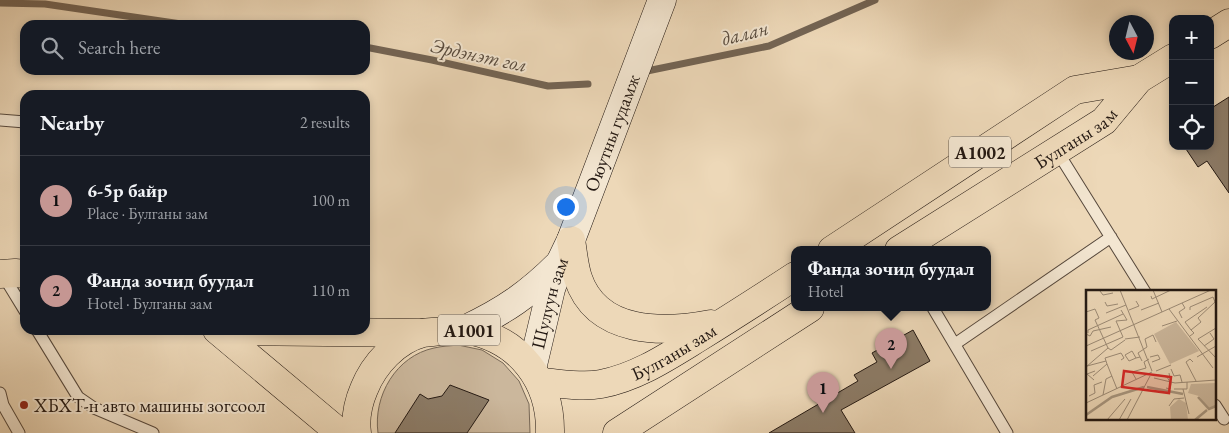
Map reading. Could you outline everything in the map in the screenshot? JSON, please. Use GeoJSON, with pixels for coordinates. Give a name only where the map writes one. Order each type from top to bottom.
{"type":"FeatureCollection","features":[{"type":"Feature","properties":{"kind":"highway"},"geometry":{"type":"LineString","coordinates":[[1214,32],[1229,23]]}},
{"type":"Feature","properties":{"kind":"highway","name":"Булганы зам"},"geometry":{"type":"LineString","coordinates":[[905,246],[1104,121],[1138,79],[1170,60]]}},
{"type":"Feature","properties":{"kind":"highway","name":"Булганы зам"},"geometry":{"type":"LineString","coordinates":[[838,246],[1075,90],[1138,79]]}},
{"type":"Feature","properties":{"kind":"highway"},"geometry":{"type":"LineString","coordinates":[[565,252],[590,301],[609,318],[645,328],[669,330],[725,321]]}},
{"type":"Feature","properties":{"kind":"highway","name":"Булганы зам"},"geometry":{"type":"LineString","coordinates":[[536,375],[570,385],[599,384],[625,378],[649,368],[791,279]]}},
{"type":"Feature","properties":{"kind":"highway","name":"Булганы зам"},"geometry":{"type":"LineString","coordinates":[[617,433],[805,311]]}},
{"type":"Feature","properties":{"kind":"highway","name":"A1001"},"geometry":{"type":"LineString","coordinates":[[370,332],[423,333],[466,329],[492,336],[514,350],[536,375],[548,406],[550,433]]}},
{"type":"Feature","properties":{"kind":"highway","name":"A1001"},"geometry":{"type":"LineString","coordinates":[[224,335],[343,433],[356,425],[359,401],[368,378],[382,359],[401,343],[423,333]]}},
{"type":"Feature","properties":{"kind":"street","name":"Оюутны гудамж"},"geometry":{"type":"LineString","coordinates":[[565,252],[662,0]]}},
{"type":"Feature","properties":{"kind":"street","name":"Шулуун зам"},"geometry":{"type":"LineString","coordinates":[[466,329],[492,317],[516,302],[539,284],[565,252]]}},
{"type":"Feature","properties":{"kind":"street","name":"Шулуун зам"},"geometry":{"type":"LineString","coordinates":[[536,375],[544,316],[565,252]]}},
{"type":"Feature","properties":{"kind":"lane"},"geometry":{"type":"LineString","coordinates":[[0,120],[20,122]]}},
{"type":"Feature","properties":{"kind":"lane"},"geometry":{"type":"LineString","coordinates":[[1057,151],[1144,290]]}},
{"type":"Feature","properties":{"kind":"lane"},"geometry":{"type":"LineString","coordinates":[[955,344],[1111,237]]}},
{"type":"Feature","properties":{"kind":"lane"},"geometry":{"type":"LineString","coordinates":[[9,274],[20,299]]}},
{"type":"Feature","properties":{"kind":"lane"},"geometry":{"type":"LineString","coordinates":[[935,311],[1009,433]]}},
{"type":"Feature","properties":{"kind":"lane"},"geometry":{"type":"LineString","coordinates":[[40,335],[78,396],[94,408],[153,433]]}},
{"type":"Feature","properties":{"kind":"lane"},"geometry":{"type":"LineString","coordinates":[[0,393],[18,433]]}},
{"type":"Feature","properties":{"kind":"lane"},"geometry":{"type":"LineString","coordinates":[[1216,407],[1224,419]]}},
{"type":"Feature","properties":{"kind":"shaded area"},"geometry":{"type":"Polygon","coordinates":[[[458,345],[482,350],[503,363],[519,381],[529,404],[530,433],[378,433],[379,405],[390,380],[398,369],[420,352],[437,347],[458,345]]]}},
{"type":"Feature","properties":{"kind":"building"},"geometry":{"type":"Polygon","coordinates":[[[1229,97],[1229,193],[1207,161],[1198,167],[1187,150],[1214,150],[1214,106],[1229,97]]]}},
{"type":"Feature","properties":{"kind":"building"},"geometry":{"type":"Polygon","coordinates":[[[913,330],[930,361],[841,410],[855,433],[769,433],[858,381],[854,375],[877,362],[872,353],[913,330]]]}},
{"type":"Feature","properties":{"kind":"building"},"geometry":{"type":"Polygon","coordinates":[[[450,385],[489,400],[467,433],[395,433],[420,394],[428,399],[442,396],[450,385]]]}},
{"type":"Feature","properties":{"kind":"waterway","name":"далан"},"geometry":{"type":"LineString","coordinates":[[647,71],[769,46],[875,0]]}},
{"type":"Feature","properties":{"kind":"waterway","name":"Эрдэнэт гол"},"geometry":{"type":"LineString","coordinates":[[0,3],[45,4],[154,20]]}},
{"type":"Feature","properties":{"kind":"waterway","name":"Эрдэнэт гол"},"geometry":{"type":"LineString","coordinates":[[370,48],[548,86],[588,84]]}},
{"type":"Feature","properties":{"kind":"place","name":"Фанда зочид буудал"},"geometry":{"type":"Point","coordinates":[891,369]}},
{"type":"Feature","properties":{"kind":"place","name":"ХБХТ-н авто машины зогсоол"},"geometry":{"type":"Point","coordinates":[24,405]}},
{"type":"Feature","properties":{"kind":"place","name":"6-5р байр"},"geometry":{"type":"Point","coordinates":[823,413]}}]}
